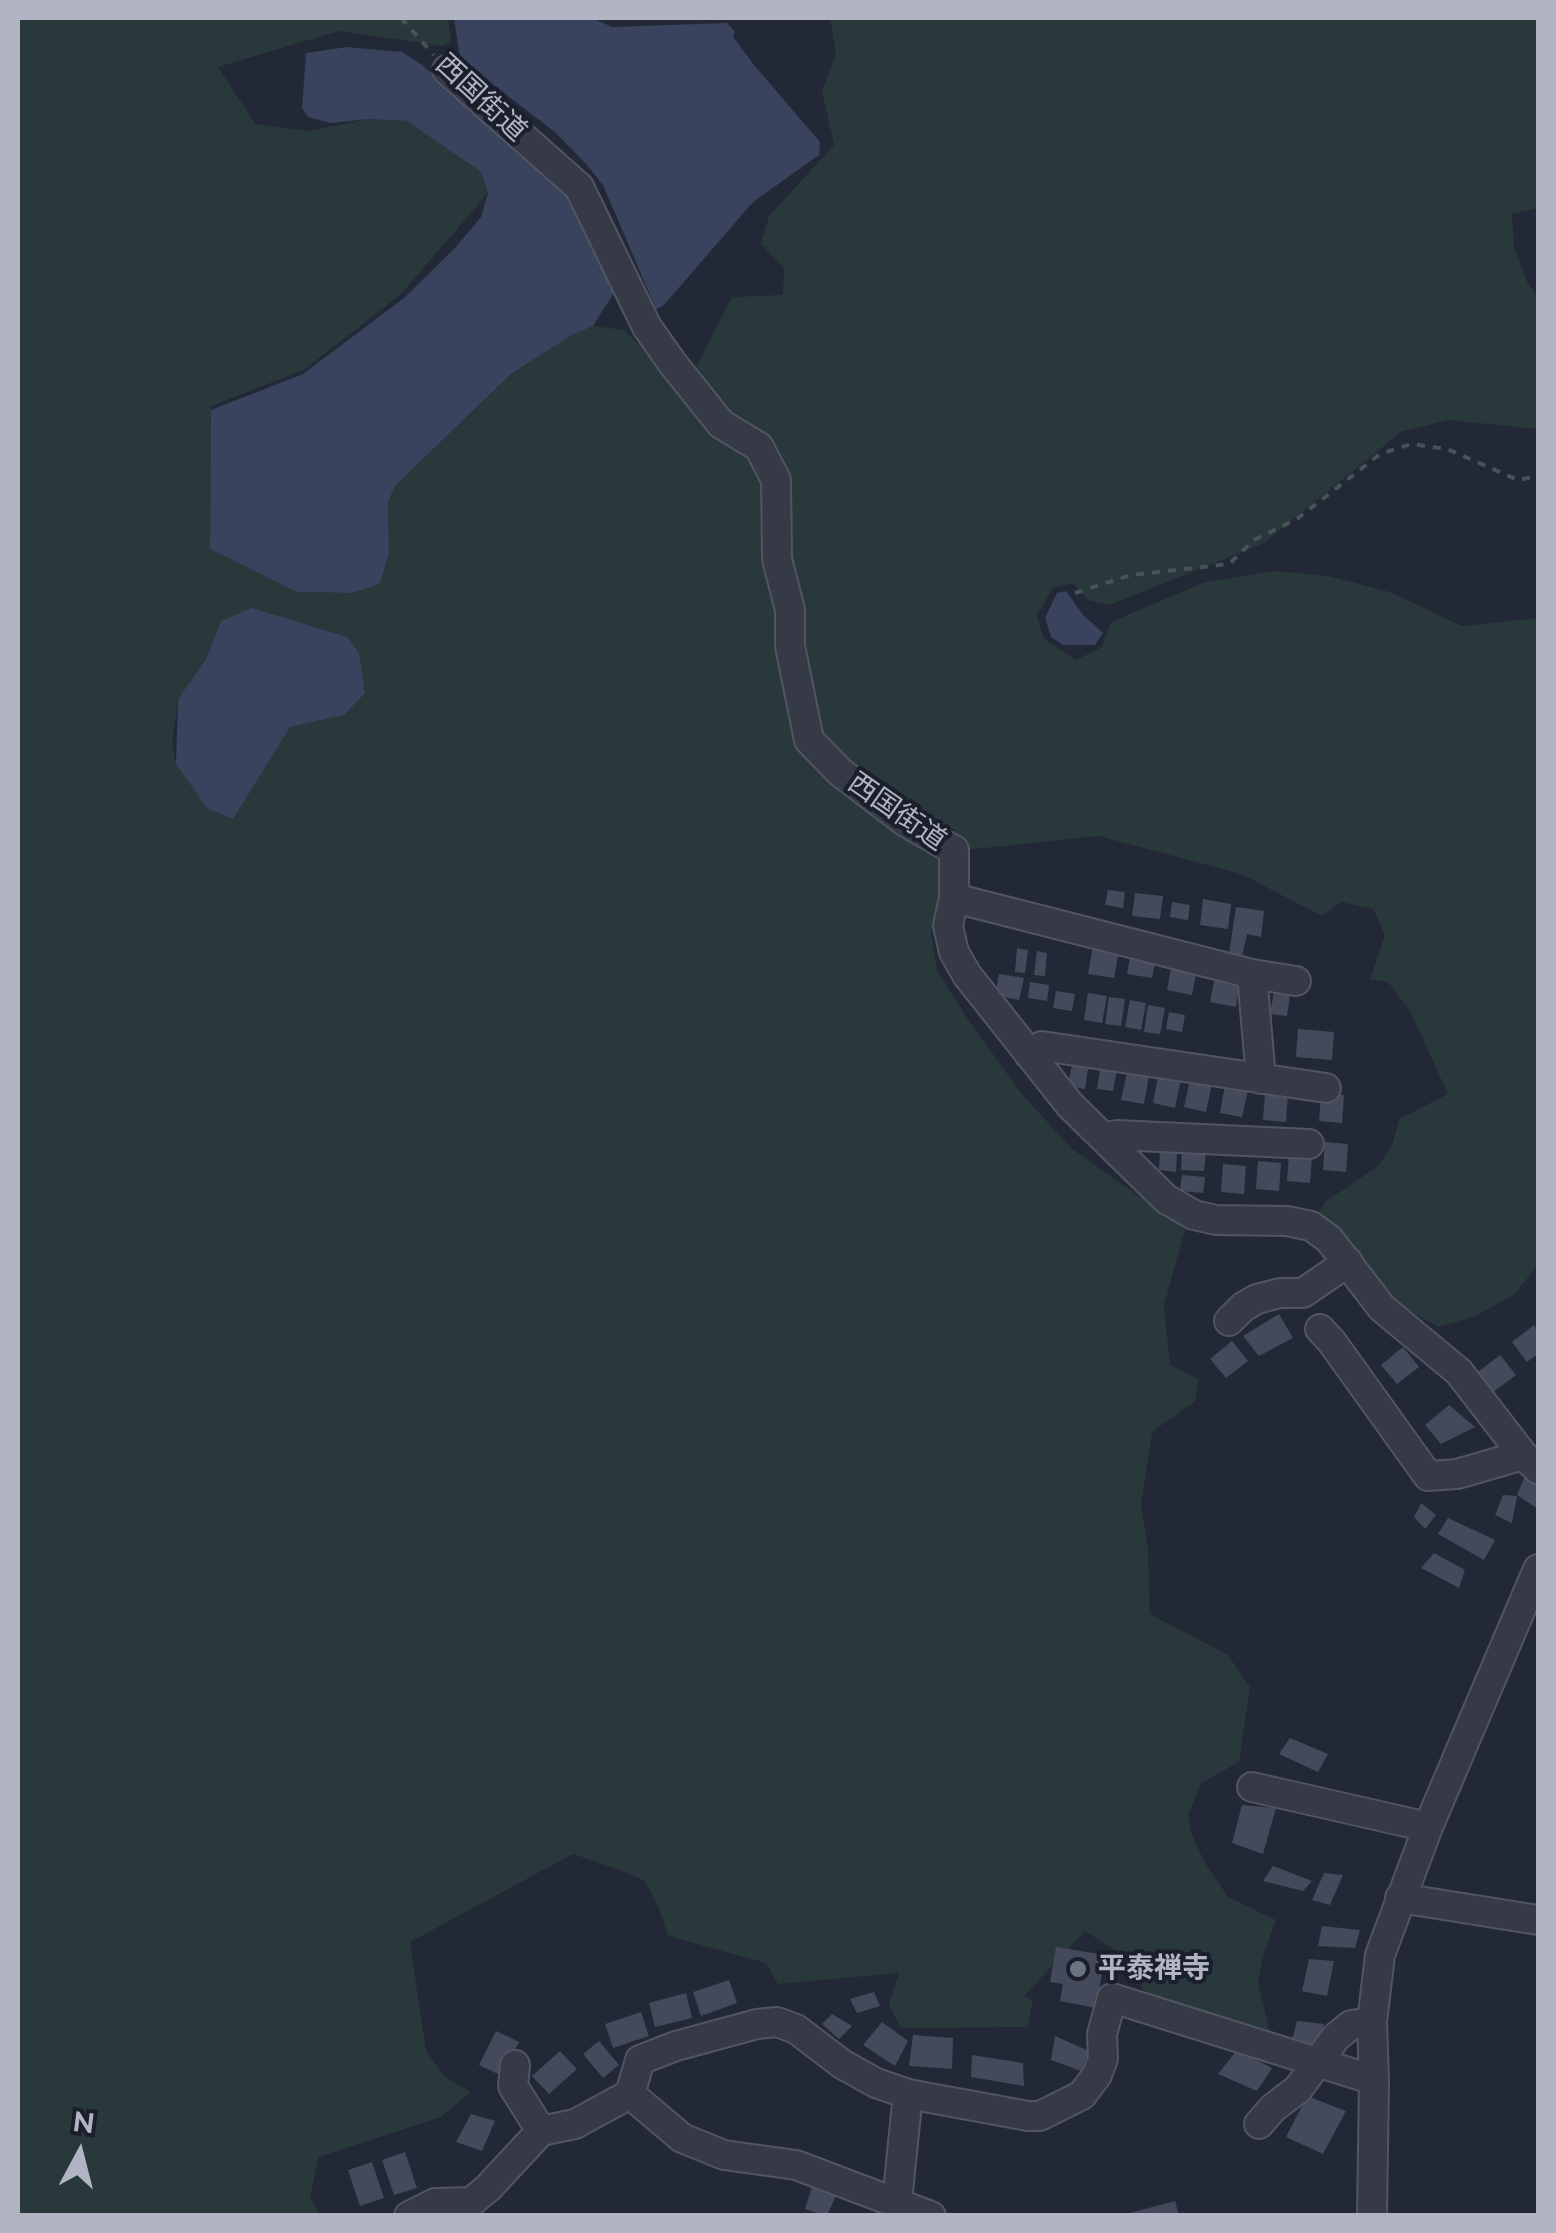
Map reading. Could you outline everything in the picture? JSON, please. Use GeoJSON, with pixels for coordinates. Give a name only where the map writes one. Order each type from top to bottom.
{"type":"FeatureCollection","features":[{"type":"Feature","properties":{"kind":"street","name":"西国街道"},"geometry":{"type":"LineString","coordinates":[[447,70],[579,187],[648,327],[672,364],[721,424],[759,447],[776,480],[777,559],[790,610],[790,646],[809,740],[840,772],[954,850],[954,898],[948,926],[954,952],[967,975],[1070,1104],[1166,1199],[1194,1215],[1216,1220],[1287,1221],[1311,1226],[1329,1238],[1382,1308],[1458,1372],[1531,1462]]}},
{"type":"Feature","properties":{"kind":"street"},"geometry":{"type":"LineString","coordinates":[[954,898],[1252,974],[1296,981]]}},
{"type":"Feature","properties":{"kind":"street"},"geometry":{"type":"LineString","coordinates":[[1252,974],[1261,1079]]}},
{"type":"Feature","properties":{"kind":"street"},"geometry":{"type":"LineString","coordinates":[[1029,1054],[1042,1046],[1326,1088]]}},
{"type":"Feature","properties":{"kind":"street"},"geometry":{"type":"LineString","coordinates":[[1104,1138],[1116,1135],[1309,1144]]}},
{"type":"Feature","properties":{"kind":"street"},"geometry":{"type":"LineString","coordinates":[[1229,1321],[1256,1299],[1303,1293],[1348,1262]]}},
{"type":"Feature","properties":{"kind":"street"},"geometry":{"type":"LineString","coordinates":[[1320,1329],[1428,1476],[1531,1462]]}},
{"type":"Feature","properties":{"kind":"street"},"geometry":{"type":"LineString","coordinates":[[1372,2216],[1372,2022],[1380,1955],[1428,1827],[1538,1569]]}},
{"type":"Feature","properties":{"kind":"street"},"geometry":{"type":"LineString","coordinates":[[1252,1787],[1428,1827]]}},
{"type":"Feature","properties":{"kind":"street"},"geometry":{"type":"LineString","coordinates":[[1400,1898],[1538,1920]]}},
{"type":"Feature","properties":{"kind":"street"},"geometry":{"type":"LineString","coordinates":[[408,2216],[435,2203],[471,2202],[541,2131],[575,2124],[630,2094],[640,2060],[757,2024],[777,2022],[796,2029],[876,2084],[908,2094],[1028,2116],[1040,2116],[1082,2095],[1097,2076],[1103,2059],[1102,2034],[1112,1998],[1374,2080]]}},
{"type":"Feature","properties":{"kind":"street"},"geometry":{"type":"LineString","coordinates":[[1260,2124],[1298,2089],[1336,2037],[1351,2026],[1372,2022]]}},
{"type":"Feature","properties":{"kind":"street"},"geometry":{"type":"LineString","coordinates":[[516,2065],[513,2086],[541,2131]]}},
{"type":"Feature","properties":{"kind":"street"},"geometry":{"type":"LineString","coordinates":[[630,2094],[682,2138],[696,2144],[724,2155],[796,2165],[885,2205],[931,2216]]}},
{"type":"Feature","properties":{"kind":"street"},"geometry":{"type":"LineString","coordinates":[[885,2205],[908,2094]]}},
{"type":"Feature","properties":{"kind":"path","name":"西国街道"},"geometry":{"type":"LineString","coordinates":[[401,18],[447,70]]}},
{"type":"Feature","properties":{"kind":"path"},"geometry":{"type":"LineString","coordinates":[[1075,593],[1131,574],[1229,564],[1254,540],[1297,519],[1380,454],[1410,444],[1447,449],[1518,480],[1538,476]]}},
{"type":"Feature","properties":{"kind":"shaded area"},"geometry":{"type":"Polygon","coordinates":[[[18,18],[448,18],[451,41],[443,46],[339,31],[218,67],[256,124],[308,131],[369,119],[407,121],[481,172],[488,193],[401,294],[304,370],[211,406],[210,549],[296,592],[352,593],[380,583],[389,553],[388,502],[395,486],[511,374],[593,326],[625,330],[665,374],[695,369],[732,297],[783,295],[784,268],[761,244],[769,216],[834,145],[822,91],[836,54],[830,18],[1538,18],[1538,208],[1512,214],[1514,247],[1527,282],[1538,298],[1538,429],[1448,420],[1401,432],[1264,543],[1110,605],[1088,600],[1073,583],[1053,588],[1037,615],[1043,638],[1076,660],[1102,647],[1111,622],[1205,582],[1275,571],[1328,576],[1390,592],[1462,626],[1538,618],[1538,1267],[1514,1295],[1475,1316],[1439,1327],[1397,1304],[1355,1248],[1334,1226],[1315,1218],[1325,1202],[1377,1167],[1392,1146],[1399,1119],[1448,1094],[1410,1011],[1388,982],[1370,979],[1385,935],[1373,909],[1341,902],[1322,916],[1241,874],[1099,836],[965,850],[954,829],[933,829],[942,879],[931,932],[937,970],[967,1018],[1021,1093],[1071,1148],[1185,1229],[1164,1306],[1170,1365],[1199,1379],[1195,1401],[1152,1432],[1141,1505],[1148,1549],[1150,1614],[1228,1655],[1250,1687],[1239,1762],[1201,1783],[1188,1816],[1205,1863],[1228,1897],[1276,1920],[1258,1981],[1269,2030],[1231,2025],[1146,2002],[1136,1964],[1085,1931],[1024,1996],[1033,2001],[1027,2027],[900,2028],[889,2004],[899,1973],[778,1984],[766,1963],[668,1936],[645,1881],[573,1854],[410,1942],[426,2051],[445,2077],[471,2092],[441,2117],[319,2157],[310,2196],[319,2215],[18,2215],[18,18]],[[221,621],[206,659],[178,699],[172,745],[176,764],[207,807],[233,819],[258,768],[290,727],[344,715],[221,621]]]}},
{"type":"Feature","properties":{"kind":"water"},"geometry":{"type":"Polygon","coordinates":[[[454,18],[592,18],[612,27],[727,23],[754,65],[820,142],[819,155],[753,202],[664,305],[656,309],[603,185],[556,133],[460,59],[454,18]]]}},
{"type":"Feature","properties":{"kind":"water"},"geometry":{"type":"Polygon","coordinates":[[[347,47],[402,52],[421,64],[529,160],[572,203],[617,288],[593,326],[511,374],[395,486],[388,502],[389,553],[380,584],[352,593],[296,592],[210,549],[211,410],[303,374],[404,298],[481,217],[488,193],[481,172],[407,121],[331,123],[308,117],[302,108],[306,53],[347,47]]]}},
{"type":"Feature","properties":{"kind":"water"},"geometry":{"type":"Polygon","coordinates":[[[1066,591],[1083,615],[1103,633],[1095,645],[1063,645],[1051,637],[1045,618],[1057,593],[1066,591]]]}},
{"type":"Feature","properties":{"kind":"water"},"geometry":{"type":"Polygon","coordinates":[[[252,608],[347,637],[359,653],[365,693],[344,715],[290,727],[233,819],[207,808],[176,764],[178,699],[206,659],[221,621],[252,608]]]}},
{"type":"Feature","properties":{"kind":"building"},"geometry":{"type":"Polygon","coordinates":[[[1108,890],[1125,892],[1123,908],[1105,905],[1108,890]]]}},
{"type":"Feature","properties":{"kind":"building"},"geometry":{"type":"Polygon","coordinates":[[[1135,893],[1163,896],[1160,919],[1132,916],[1135,893]]]}},
{"type":"Feature","properties":{"kind":"building"},"geometry":{"type":"Polygon","coordinates":[[[1203,899],[1231,904],[1228,929],[1200,925],[1203,899]]]}},
{"type":"Feature","properties":{"kind":"building"},"geometry":{"type":"Polygon","coordinates":[[[1172,902],[1190,905],[1188,920],[1170,917],[1172,902]]]}},
{"type":"Feature","properties":{"kind":"building"},"geometry":{"type":"Polygon","coordinates":[[[1236,907],[1264,911],[1261,937],[1247,934],[1242,956],[1229,954],[1236,907]]]}},
{"type":"Feature","properties":{"kind":"building"},"geometry":{"type":"Polygon","coordinates":[[[1093,946],[1119,950],[1114,978],[1088,974],[1093,946]]]}},
{"type":"Feature","properties":{"kind":"building"},"geometry":{"type":"Polygon","coordinates":[[[1017,948],[1028,950],[1025,973],[1015,972],[1017,948]]]}},
{"type":"Feature","properties":{"kind":"building"},"geometry":{"type":"Polygon","coordinates":[[[1037,951],[1047,953],[1045,976],[1034,975],[1037,951]]]}},
{"type":"Feature","properties":{"kind":"building"},"geometry":{"type":"Polygon","coordinates":[[[1131,952],[1156,957],[1152,978],[1127,974],[1131,952]]]}},
{"type":"Feature","properties":{"kind":"building"},"geometry":{"type":"Polygon","coordinates":[[[1171,969],[1196,974],[1192,995],[1167,990],[1171,969]]]}},
{"type":"Feature","properties":{"kind":"building"},"geometry":{"type":"Polygon","coordinates":[[[999,974],[1024,978],[1019,1000],[995,995],[999,974]]]}},
{"type":"Feature","properties":{"kind":"building"},"geometry":{"type":"Polygon","coordinates":[[[1215,976],[1240,980],[1236,1007],[1210,1002],[1215,976]]]}},
{"type":"Feature","properties":{"kind":"building"},"geometry":{"type":"Polygon","coordinates":[[[1030,982],[1049,985],[1047,1001],[1028,998],[1030,982]]]}},
{"type":"Feature","properties":{"kind":"building"},"geometry":{"type":"Polygon","coordinates":[[[1275,987],[1291,989],[1287,1016],[1270,1014],[1275,987]]]}},
{"type":"Feature","properties":{"kind":"building"},"geometry":{"type":"Polygon","coordinates":[[[1056,991],[1075,994],[1072,1011],[1053,1008],[1056,991]]]}},
{"type":"Feature","properties":{"kind":"building"},"geometry":{"type":"Polygon","coordinates":[[[1088,993],[1107,996],[1102,1023],[1084,1020],[1088,993]]]}},
{"type":"Feature","properties":{"kind":"building"},"geometry":{"type":"Polygon","coordinates":[[[1109,997],[1125,999],[1121,1026],[1105,1024],[1109,997]]]}},
{"type":"Feature","properties":{"kind":"building"},"geometry":{"type":"Polygon","coordinates":[[[1130,1000],[1146,1003],[1141,1030],[1125,1027],[1130,1000]]]}},
{"type":"Feature","properties":{"kind":"building"},"geometry":{"type":"Polygon","coordinates":[[[1148,1005],[1165,1008],[1160,1034],[1144,1032],[1148,1005]]]}},
{"type":"Feature","properties":{"kind":"building"},"geometry":{"type":"Polygon","coordinates":[[[1169,1012],[1185,1015],[1182,1032],[1166,1029],[1169,1012]]]}},
{"type":"Feature","properties":{"kind":"building"},"geometry":{"type":"Polygon","coordinates":[[[1298,1029],[1334,1032],[1332,1060],[1296,1057],[1298,1029]]]}},
{"type":"Feature","properties":{"kind":"building"},"geometry":{"type":"Polygon","coordinates":[[[1073,1059],[1089,1062],[1085,1089],[1068,1086],[1073,1059]]]}},
{"type":"Feature","properties":{"kind":"building"},"geometry":{"type":"Polygon","coordinates":[[[1101,1062],[1118,1064],[1113,1091],[1097,1089],[1101,1062]]]}},
{"type":"Feature","properties":{"kind":"building"},"geometry":{"type":"Polygon","coordinates":[[[1127,1072],[1149,1076],[1144,1104],[1121,1100],[1127,1072]]]}},
{"type":"Feature","properties":{"kind":"building"},"geometry":{"type":"Polygon","coordinates":[[[1158,1076],[1181,1080],[1175,1108],[1153,1103],[1158,1076]]]}},
{"type":"Feature","properties":{"kind":"building"},"geometry":{"type":"Polygon","coordinates":[[[1190,1080],[1212,1084],[1206,1112],[1184,1107],[1190,1080]]]}},
{"type":"Feature","properties":{"kind":"building"},"geometry":{"type":"Polygon","coordinates":[[[1225,1085],[1248,1090],[1242,1117],[1220,1113],[1225,1085]]]}},
{"type":"Feature","properties":{"kind":"building"},"geometry":{"type":"Polygon","coordinates":[[[1265,1092],[1288,1094],[1286,1122],[1263,1120],[1265,1092]]]}},
{"type":"Feature","properties":{"kind":"building"},"geometry":{"type":"Polygon","coordinates":[[[1321,1093],[1344,1095],[1342,1123],[1319,1121],[1321,1093]]]}},
{"type":"Feature","properties":{"kind":"building"},"geometry":{"type":"Polygon","coordinates":[[[1325,1142],[1348,1144],[1346,1172],[1323,1170],[1325,1142]]]}},
{"type":"Feature","properties":{"kind":"building"},"geometry":{"type":"Polygon","coordinates":[[[1160,1150],[1177,1152],[1176,1172],[1159,1170],[1160,1150]]]}},
{"type":"Feature","properties":{"kind":"building"},"geometry":{"type":"Polygon","coordinates":[[[1182,1150],[1206,1151],[1204,1171],[1181,1170],[1182,1150]]]}},
{"type":"Feature","properties":{"kind":"building"},"geometry":{"type":"Polygon","coordinates":[[[1289,1153],[1312,1155],[1310,1183],[1287,1181],[1289,1153]]]}},
{"type":"Feature","properties":{"kind":"building"},"geometry":{"type":"Polygon","coordinates":[[[1258,1161],[1281,1163],[1279,1191],[1256,1189],[1258,1161]]]}},
{"type":"Feature","properties":{"kind":"building"},"geometry":{"type":"Polygon","coordinates":[[[1223,1164],[1246,1166],[1244,1194],[1221,1192],[1223,1164]]]}},
{"type":"Feature","properties":{"kind":"building"},"geometry":{"type":"Polygon","coordinates":[[[1182,1175],[1205,1177],[1203,1193],[1180,1191],[1182,1175]]]}},
{"type":"Feature","properties":{"kind":"building"},"geometry":{"type":"Polygon","coordinates":[[[1279,1314],[1293,1338],[1259,1356],[1243,1336],[1279,1314]]]}},
{"type":"Feature","properties":{"kind":"building"},"geometry":{"type":"Polygon","coordinates":[[[1534,1325],[1538,1330],[1538,1354],[1527,1362],[1512,1342],[1534,1325]]]}},
{"type":"Feature","properties":{"kind":"building"},"geometry":{"type":"Polygon","coordinates":[[[1232,1341],[1248,1361],[1226,1378],[1210,1359],[1232,1341]]]}},
{"type":"Feature","properties":{"kind":"building"},"geometry":{"type":"Polygon","coordinates":[[[1403,1347],[1419,1367],[1397,1384],[1381,1365],[1403,1347]]]}},
{"type":"Feature","properties":{"kind":"building"},"geometry":{"type":"Polygon","coordinates":[[[1500,1355],[1516,1375],[1493,1392],[1478,1372],[1500,1355]]]}},
{"type":"Feature","properties":{"kind":"building"},"geometry":{"type":"Polygon","coordinates":[[[1449,1405],[1475,1427],[1441,1444],[1425,1425],[1449,1405]]]}},
{"type":"Feature","properties":{"kind":"building"},"geometry":{"type":"Polygon","coordinates":[[[1525,1476],[1538,1485],[1538,1509],[1517,1495],[1525,1476]]]}},
{"type":"Feature","properties":{"kind":"building"},"geometry":{"type":"Polygon","coordinates":[[[1503,1495],[1517,1496],[1512,1523],[1495,1515],[1503,1495]]]}},
{"type":"Feature","properties":{"kind":"building"},"geometry":{"type":"Polygon","coordinates":[[[1421,1503],[1436,1515],[1425,1529],[1414,1517],[1421,1503]]]}},
{"type":"Feature","properties":{"kind":"building"},"geometry":{"type":"Polygon","coordinates":[[[1448,1518],[1495,1540],[1484,1560],[1438,1534],[1448,1518]]]}},
{"type":"Feature","properties":{"kind":"building"},"geometry":{"type":"Polygon","coordinates":[[[1434,1553],[1465,1570],[1459,1588],[1421,1568],[1434,1553]]]}},
{"type":"Feature","properties":{"kind":"building"},"geometry":{"type":"Polygon","coordinates":[[[1290,1738],[1328,1754],[1318,1772],[1279,1754],[1290,1738]]]}},
{"type":"Feature","properties":{"kind":"building"},"geometry":{"type":"Polygon","coordinates":[[[1242,1805],[1276,1808],[1263,1854],[1232,1843],[1242,1805]]]}},
{"type":"Feature","properties":{"kind":"building"},"geometry":{"type":"Polygon","coordinates":[[[1273,1866],[1312,1881],[1303,1891],[1263,1881],[1273,1866]]]}},
{"type":"Feature","properties":{"kind":"building"},"geometry":{"type":"Polygon","coordinates":[[[1324,1873],[1343,1875],[1330,1905],[1312,1900],[1324,1873]]]}},
{"type":"Feature","properties":{"kind":"building"},"geometry":{"type":"Polygon","coordinates":[[[1322,1926],[1360,1930],[1355,1948],[1318,1946],[1322,1926]]]}},
{"type":"Feature","properties":{"kind":"building","name":"平泰禅寺"},"geometry":{"type":"Polygon","coordinates":[[[1056,1947],[1105,1955],[1096,2008],[1060,2001],[1063,1984],[1050,1982],[1056,1947]]]}},
{"type":"Feature","properties":{"kind":"building"},"geometry":{"type":"Polygon","coordinates":[[[1309,1959],[1334,1961],[1327,1996],[1302,1991],[1309,1959]]]}},
{"type":"Feature","properties":{"kind":"building"},"geometry":{"type":"Polygon","coordinates":[[[729,1980],[737,2003],[701,2016],[693,1992],[729,1980]]]}},
{"type":"Feature","properties":{"kind":"building"},"geometry":{"type":"Polygon","coordinates":[[[874,1992],[880,2006],[857,2013],[850,1999],[874,1992]]]}},
{"type":"Feature","properties":{"kind":"building"},"geometry":{"type":"Polygon","coordinates":[[[686,1993],[692,2018],[655,2027],[649,2003],[686,1993]]]}},
{"type":"Feature","properties":{"kind":"building"},"geometry":{"type":"Polygon","coordinates":[[[641,2012],[649,2036],[613,2048],[605,2024],[641,2012]]]}},
{"type":"Feature","properties":{"kind":"building"},"geometry":{"type":"Polygon","coordinates":[[[832,2014],[852,2026],[839,2039],[822,2024],[832,2014]]]}},
{"type":"Feature","properties":{"kind":"building"},"geometry":{"type":"Polygon","coordinates":[[[1297,2021],[1324,2024],[1317,2048],[1292,2041],[1297,2021]]]}},
{"type":"Feature","properties":{"kind":"building"},"geometry":{"type":"Polygon","coordinates":[[[882,2022],[908,2041],[895,2066],[863,2045],[882,2022]]]}},
{"type":"Feature","properties":{"kind":"building"},"geometry":{"type":"Polygon","coordinates":[[[496,2031],[519,2042],[502,2076],[479,2065],[496,2031]]]}},
{"type":"Feature","properties":{"kind":"building"},"geometry":{"type":"Polygon","coordinates":[[[913,2035],[953,2038],[952,2069],[909,2066],[913,2035]]]}},
{"type":"Feature","properties":{"kind":"building"},"geometry":{"type":"Polygon","coordinates":[[[1055,2036],[1089,2051],[1081,2071],[1051,2060],[1055,2036]]]}},
{"type":"Feature","properties":{"kind":"building"},"geometry":{"type":"Polygon","coordinates":[[[599,2041],[619,2065],[603,2078],[583,2054],[599,2041]]]}},
{"type":"Feature","properties":{"kind":"building"},"geometry":{"type":"Polygon","coordinates":[[[1237,2050],[1272,2068],[1257,2091],[1218,2074],[1237,2050]]]}},
{"type":"Feature","properties":{"kind":"building"},"geometry":{"type":"Polygon","coordinates":[[[560,2051],[577,2069],[549,2094],[532,2076],[560,2051]]]}},
{"type":"Feature","properties":{"kind":"building"},"geometry":{"type":"Polygon","coordinates":[[[972,2055],[1023,2063],[1024,2086],[971,2077],[972,2055]]]}},
{"type":"Feature","properties":{"kind":"building"},"geometry":{"type":"Polygon","coordinates":[[[1307,2096],[1346,2111],[1323,2154],[1286,2137],[1307,2096]]]}},
{"type":"Feature","properties":{"kind":"building"},"geometry":{"type":"Polygon","coordinates":[[[471,2114],[495,2121],[482,2151],[456,2142],[471,2114]]]}},
{"type":"Feature","properties":{"kind":"building"},"geometry":{"type":"Polygon","coordinates":[[[405,2152],[417,2188],[394,2195],[382,2160],[405,2152]]]}},
{"type":"Feature","properties":{"kind":"building"},"geometry":{"type":"Polygon","coordinates":[[[372,2162],[384,2198],[360,2206],[348,2170],[372,2162]]]}},
{"type":"Feature","properties":{"kind":"building"},"geometry":{"type":"Polygon","coordinates":[[[813,2184],[837,2193],[827,2216],[805,2209],[813,2184]]]}},
{"type":"Feature","properties":{"kind":"building"},"geometry":{"type":"Polygon","coordinates":[[[1175,2201],[1179,2216],[1126,2214],[1175,2201]]]}},
{"type":"Feature","properties":{"kind":"place","name":"平泰禅寺"},"geometry":{"type":"Point","coordinates":[1078,1969]}}]}
